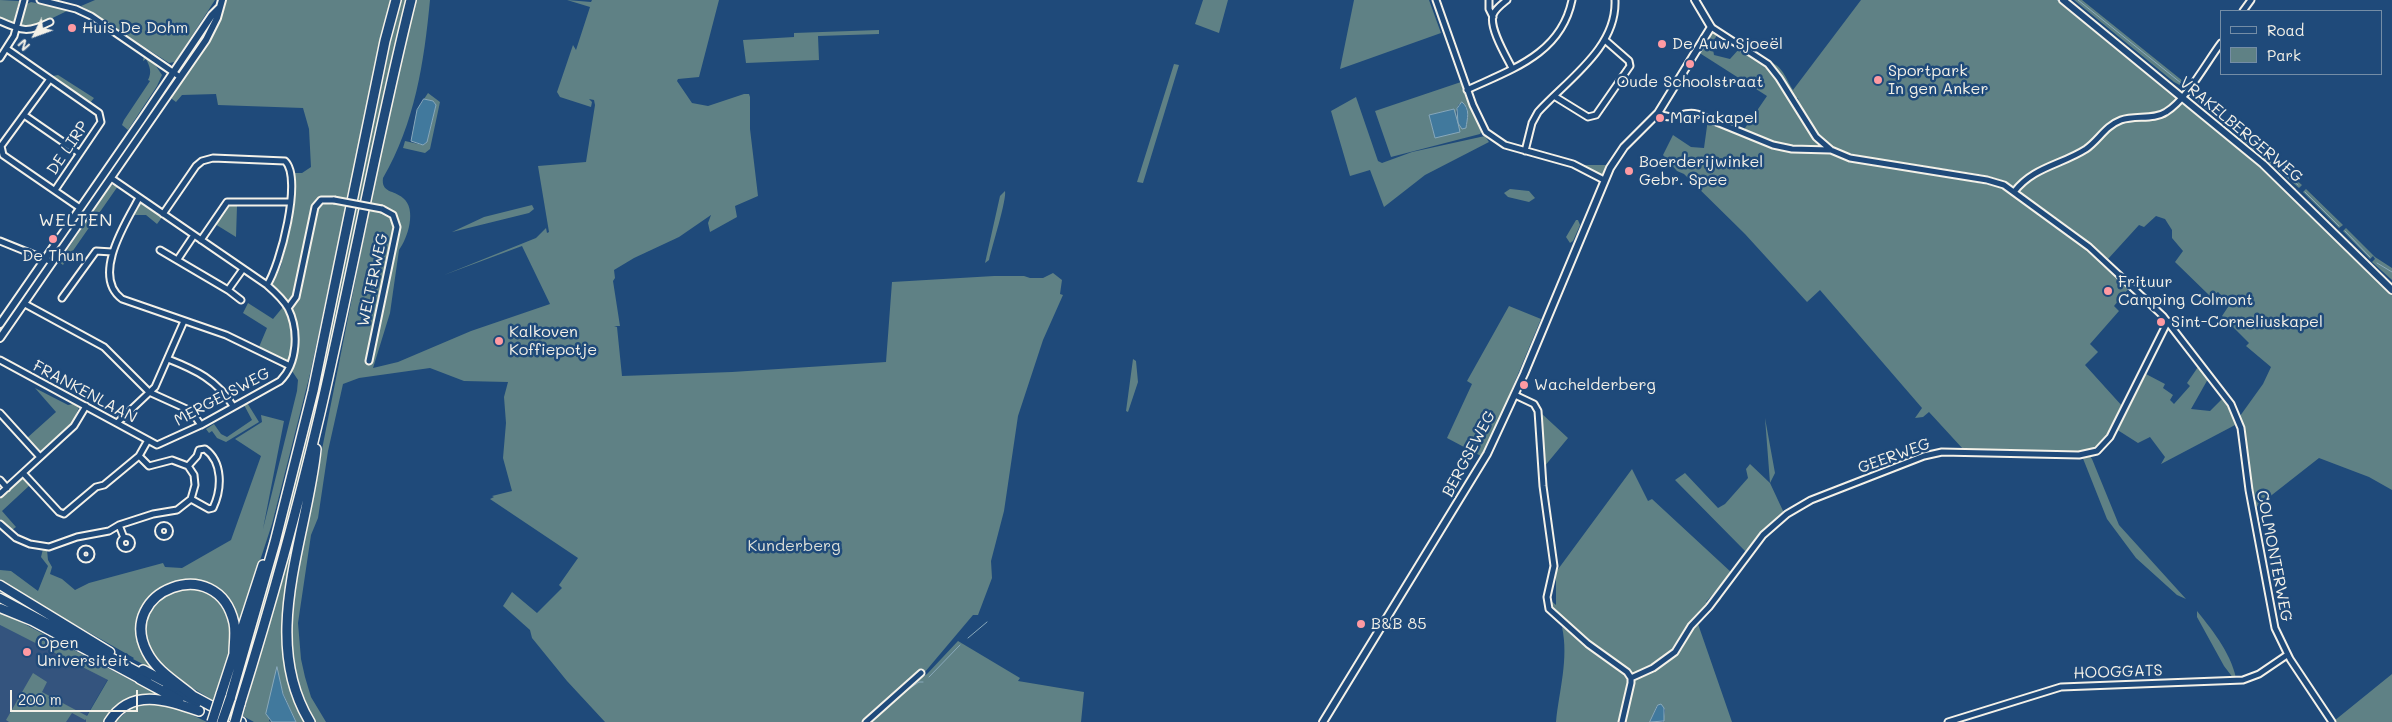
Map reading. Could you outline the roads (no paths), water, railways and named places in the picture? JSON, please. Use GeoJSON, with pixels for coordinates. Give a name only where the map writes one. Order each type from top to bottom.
{"type":"FeatureCollection","features":[{"type":"Feature","properties":{"kind":"highway"},"geometry":{"type":"LineString","coordinates":[[141,674],[199,711],[221,722],[230,699],[275,542],[322,350],[396,0]]}},
{"type":"Feature","properties":{"kind":"highway"},"geometry":{"type":"LineString","coordinates":[[234,722],[275,586],[319,415],[381,126],[411,0]]}},
{"type":"Feature","properties":{"kind":"highway"},"geometry":{"type":"LineString","coordinates":[[310,722],[294,684],[288,660],[287,633],[290,597],[315,456],[319,415]]}},
{"type":"Feature","properties":{"kind":"highway"},"geometry":{"type":"LineString","coordinates":[[212,722],[262,566],[275,542]]}},
{"type":"Feature","properties":{"kind":"highway"},"geometry":{"type":"LineString","coordinates":[[194,697],[160,670],[145,649],[142,622],[146,610],[154,599],[167,589],[179,585],[195,584],[212,590],[222,599],[231,614],[235,627],[234,653]]}},
{"type":"Feature","properties":{"kind":"highway"},"geometry":{"type":"LineString","coordinates":[[141,674],[194,697],[241,722]]}},
{"type":"Feature","properties":{"kind":"highway"},"geometry":{"type":"LineString","coordinates":[[109,722],[126,705],[145,698],[166,700],[199,711]]}},
{"type":"Feature","properties":{"kind":"main road"},"geometry":{"type":"LineString","coordinates":[[0,585],[49,613],[141,674]]}},
{"type":"Feature","properties":{"kind":"main road"},"geometry":{"type":"LineString","coordinates":[[0,598],[234,722]]}},
{"type":"Feature","properties":{"kind":"main road"},"geometry":{"type":"LineString","coordinates":[[0,606],[141,674]]}},
{"type":"Feature","properties":{"kind":"main road"},"geometry":{"type":"LineString","coordinates":[[54,626],[110,652]]}},
{"type":"Feature","properties":{"kind":"street"},"geometry":{"type":"LineString","coordinates":[[0,58],[7,49],[16,28],[24,0]]}},
{"type":"Feature","properties":{"kind":"street"},"geometry":{"type":"LineString","coordinates":[[40,0],[76,9],[91,16],[180,77]]}},
{"type":"Feature","properties":{"kind":"street"},"geometry":{"type":"LineString","coordinates":[[0,338],[206,40],[217,18],[222,0]]}},
{"type":"Feature","properties":{"kind":"street"},"geometry":{"type":"LineString","coordinates":[[1436,0],[1467,90],[1478,119],[1486,132],[1501,143],[1573,164],[1604,180],[1617,156],[1658,113],[1710,27]]}},
{"type":"Feature","properties":{"kind":"street"},"geometry":{"type":"LineString","coordinates":[[1489,0],[1490,14],[1493,16],[1498,39],[1512,68]]}},
{"type":"Feature","properties":{"kind":"street"},"geometry":{"type":"LineString","coordinates":[[1467,90],[1535,56],[1555,39],[1566,19],[1572,0]]}},
{"type":"Feature","properties":{"kind":"street"},"geometry":{"type":"LineString","coordinates":[[1525,151],[1534,117],[1605,40],[1613,23],[1615,0]]}},
{"type":"Feature","properties":{"kind":"street"},"geometry":{"type":"LineString","coordinates":[[1695,0],[1710,27],[1730,42],[1768,64],[1783,84],[1813,134],[1830,150],[1845,157],[1991,181],[2014,192],[2030,175],[2087,148],[2111,125],[2130,118],[2164,114],[2181,97],[2220,44]]}},
{"type":"Feature","properties":{"kind":"street","name":"VRAKELBERGERWEG"},"geometry":{"type":"LineString","coordinates":[[2063,0],[2268,169],[2392,290]]}},
{"type":"Feature","properties":{"kind":"street"},"geometry":{"type":"LineString","coordinates":[[1493,16],[1503,1]]}},
{"type":"Feature","properties":{"kind":"street"},"geometry":{"type":"LineString","coordinates":[[0,324],[212,15],[220,7]]}},
{"type":"Feature","properties":{"kind":"street"},"geometry":{"type":"LineString","coordinates":[[0,21],[16,28],[34,30],[50,22]]}},
{"type":"Feature","properties":{"kind":"street"},"geometry":{"type":"LineString","coordinates":[[1554,96],[1588,117],[1596,115],[1630,66],[1628,61],[1605,40]]}},
{"type":"Feature","properties":{"kind":"street","name":"DE LIRP"},"geometry":{"type":"LineString","coordinates":[[7,49],[101,116],[102,122],[55,190]]}},
{"type":"Feature","properties":{"kind":"street"},"geometry":{"type":"LineString","coordinates":[[50,79],[1,146],[1,151],[80,208]]}},
{"type":"Feature","properties":{"kind":"street"},"geometry":{"type":"LineString","coordinates":[[1658,113],[1670,118],[1688,113],[1697,114],[1780,147],[1830,150]]}},
{"type":"Feature","properties":{"kind":"street"},"geometry":{"type":"LineString","coordinates":[[24,115],[79,153]]}},
{"type":"Feature","properties":{"kind":"street"},"geometry":{"type":"LineString","coordinates":[[163,214],[196,166],[207,159],[283,160],[290,168],[289,221],[276,270],[267,285]]}},
{"type":"Feature","properties":{"kind":"street"},"geometry":{"type":"LineString","coordinates":[[104,173],[111,178]]}},
{"type":"Feature","properties":{"kind":"street","name":"MERGELSWEG"},"geometry":{"type":"LineString","coordinates":[[111,178],[267,285],[281,298],[288,308],[295,337],[290,366],[280,381],[201,424],[159,444]]}},
{"type":"Feature","properties":{"kind":"street","name":"BERGSEWEG"},"geometry":{"type":"LineString","coordinates":[[1323,722],[1472,480],[1515,395],[1604,180]]}},
{"type":"Feature","properties":{"kind":"street","name":"COLMONTERWEG"},"geometry":{"type":"LineString","coordinates":[[2014,192],[2101,257],[2168,321],[2224,392],[2239,420],[2249,490],[2276,633],[2287,655],[2332,722]]}},
{"type":"Feature","properties":{"kind":"street"},"geometry":{"type":"LineString","coordinates":[[139,198],[116,240],[112,252],[111,284],[118,296],[122,300],[226,335],[290,366]]}},
{"type":"Feature","properties":{"kind":"street","name":"WELTERWEG"},"geometry":{"type":"LineString","coordinates":[[288,308],[296,297],[314,210],[320,201],[334,200],[382,209],[394,215],[397,225],[369,361]]}},
{"type":"Feature","properties":{"kind":"street"},"geometry":{"type":"LineString","coordinates":[[201,240],[227,202],[290,202]]}},
{"type":"Feature","properties":{"kind":"street"},"geometry":{"type":"LineString","coordinates":[[178,259],[194,235]]}},
{"type":"Feature","properties":{"kind":"street"},"geometry":{"type":"LineString","coordinates":[[0,241],[52,262]]}},
{"type":"Feature","properties":{"kind":"street"},"geometry":{"type":"LineString","coordinates":[[160,250],[178,259],[241,300]]}},
{"type":"Feature","properties":{"kind":"street"},"geometry":{"type":"LineString","coordinates":[[62,298],[96,251],[112,252]]}},
{"type":"Feature","properties":{"kind":"street"},"geometry":{"type":"LineString","coordinates":[[228,290],[243,269]]}},
{"type":"Feature","properties":{"kind":"street"},"geometry":{"type":"LineString","coordinates":[[25,304],[104,346],[149,392],[191,411],[201,424]]}},
{"type":"Feature","properties":{"kind":"street"},"geometry":{"type":"LineString","coordinates":[[117,423],[155,388],[184,321]]}},
{"type":"Feature","properties":{"kind":"street","name":"GEERWEG"},"geometry":{"type":"LineString","coordinates":[[1631,678],[1653,668],[1675,652],[1688,630],[1709,607],[1764,535],[1787,514],[1806,503],[1938,452],[2082,455],[2097,451],[2111,434],[2168,321]]}},
{"type":"Feature","properties":{"kind":"street"},"geometry":{"type":"LineString","coordinates":[[168,359],[209,378],[226,393],[233,406]]}},
{"type":"Feature","properties":{"kind":"street","name":"FRANKENLAAN"},"geometry":{"type":"LineString","coordinates":[[0,360],[148,440],[159,444]]}},
{"type":"Feature","properties":{"kind":"street"},"geometry":{"type":"LineString","coordinates":[[1515,395],[1534,404],[1538,411],[1542,476],[1554,566],[1547,597],[1548,609],[1588,644],[1627,672],[1631,678],[1622,722]]}},
{"type":"Feature","properties":{"kind":"street"},"geometry":{"type":"LineString","coordinates":[[0,494],[74,426],[86,406]]}},
{"type":"Feature","properties":{"kind":"street"},"geometry":{"type":"LineString","coordinates":[[0,413],[40,457]]}},
{"type":"Feature","properties":{"kind":"street"},"geometry":{"type":"LineString","coordinates":[[23,473],[59,512],[64,514],[96,487],[104,485],[139,456],[148,440]]}},
{"type":"Feature","properties":{"kind":"street"},"geometry":{"type":"LineString","coordinates":[[188,466],[197,456],[199,450],[205,448],[214,458],[219,472],[219,486],[213,508],[209,509],[191,499]]}},
{"type":"Feature","properties":{"kind":"street"},"geometry":{"type":"LineString","coordinates":[[0,524],[16,538],[43,547],[49,547],[57,543],[109,530],[119,524],[153,514],[177,510],[191,499],[195,485],[194,475],[188,466],[172,460],[149,466],[139,456]]}},
{"type":"Feature","properties":{"kind":"street"},"geometry":{"type":"LineString","coordinates":[[0,480],[7,488]]}},
{"type":"Feature","properties":{"kind":"street"},"geometry":{"type":"LineString","coordinates":[[160,514],[163,526]]}},
{"type":"Feature","properties":{"kind":"street"},"geometry":{"type":"LineString","coordinates":[[119,524],[124,538]]}},
{"type":"Feature","properties":{"kind":"street"},"geometry":{"type":"LineString","coordinates":[[83,537],[86,549]]}},
{"type":"Feature","properties":{"kind":"street","name":"HOOGGATS"},"geometry":{"type":"LineString","coordinates":[[1948,722],[2062,687],[2246,679],[2259,674],[2287,655]]}},
{"type":"Feature","properties":{"kind":"street"},"geometry":{"type":"LineString","coordinates":[[866,722],[920,673]]}},
{"type":"Feature","properties":{"kind":"waterway"},"geometry":{"type":"LineString","coordinates":[[2057,0],[2076,15]]}},
{"type":"Feature","properties":{"kind":"waterway"},"geometry":{"type":"LineString","coordinates":[[2078,0],[2186,87]]}},
{"type":"Feature","properties":{"kind":"waterway"},"geometry":{"type":"LineString","coordinates":[[2199,101],[2298,185]]}},
{"type":"Feature","properties":{"kind":"waterway"},"geometry":{"type":"LineString","coordinates":[[2305,192],[2339,226]]}},
{"type":"Feature","properties":{"kind":"waterway"},"geometry":{"type":"LineString","coordinates":[[2345,231],[2370,257]]}},
{"type":"Feature","properties":{"kind":"waterway"},"geometry":{"type":"LineString","coordinates":[[2377,263],[2392,272]]}},
{"type":"Feature","properties":{"kind":"waterway"},"geometry":{"type":"LineString","coordinates":[[968,638],[987,622]]}},
{"type":"Feature","properties":{"kind":"waterway"},"geometry":{"type":"LineString","coordinates":[[929,677],[960,645]]}},
{"type":"Feature","properties":{"kind":"waterway"},"geometry":{"type":"LineString","coordinates":[[906,691],[919,682],[923,682]]}},
{"type":"Feature","properties":{"kind":"waterway"},"geometry":{"type":"LineString","coordinates":[[898,697],[904,693]]}},
{"type":"Feature","properties":{"kind":"place","name":"Huis De Dohm"},"geometry":{"type":"Point","coordinates":[72,28]}},
{"type":"Feature","properties":{"kind":"place","name":"De Auw Sjoeël"},"geometry":{"type":"Point","coordinates":[1662,44]}},
{"type":"Feature","properties":{"kind":"place","name":"Oude Schoolstraat"},"geometry":{"type":"Point","coordinates":[1690,64]}},
{"type":"Feature","properties":{"kind":"place","name":"Sportpark In gen Anker"},"geometry":{"type":"Point","coordinates":[1878,80]}},
{"type":"Feature","properties":{"kind":"place","name":"Mariakapel"},"geometry":{"type":"Point","coordinates":[1660,118]}},
{"type":"Feature","properties":{"kind":"place","name":"Boerderijwinkel Gebr. Spee"},"geometry":{"type":"Point","coordinates":[1629,171]}},
{"type":"Feature","properties":{"kind":"place","name":"De Thun"},"geometry":{"type":"Point","coordinates":[53,239]}},
{"type":"Feature","properties":{"kind":"place","name":"Frituur Camping Colmont"},"geometry":{"type":"Point","coordinates":[2108,291]}},
{"type":"Feature","properties":{"kind":"place","name":"Sint-Corneliuskapel"},"geometry":{"type":"Point","coordinates":[2161,322]}},
{"type":"Feature","properties":{"kind":"place","name":"Kalkoven Koffiepotje"},"geometry":{"type":"Point","coordinates":[499,341]}},
{"type":"Feature","properties":{"kind":"place","name":"Wachelderberg"},"geometry":{"type":"Point","coordinates":[1524,385]}},
{"type":"Feature","properties":{"kind":"place","name":"B&B 85"},"geometry":{"type":"Point","coordinates":[1361,624]}},
{"type":"Feature","properties":{"kind":"place","name":"Open Universiteit"},"geometry":{"type":"Point","coordinates":[27,652]}},
{"type":"Feature","properties":{"kind":"district","name":"WELTEN"},"geometry":{"type":"Point","coordinates":[76,220]}},
{"type":"Feature","properties":{"kind":"park label","name":"Kunderberg"},"geometry":{"type":"Point","coordinates":[794,546]}}]}
